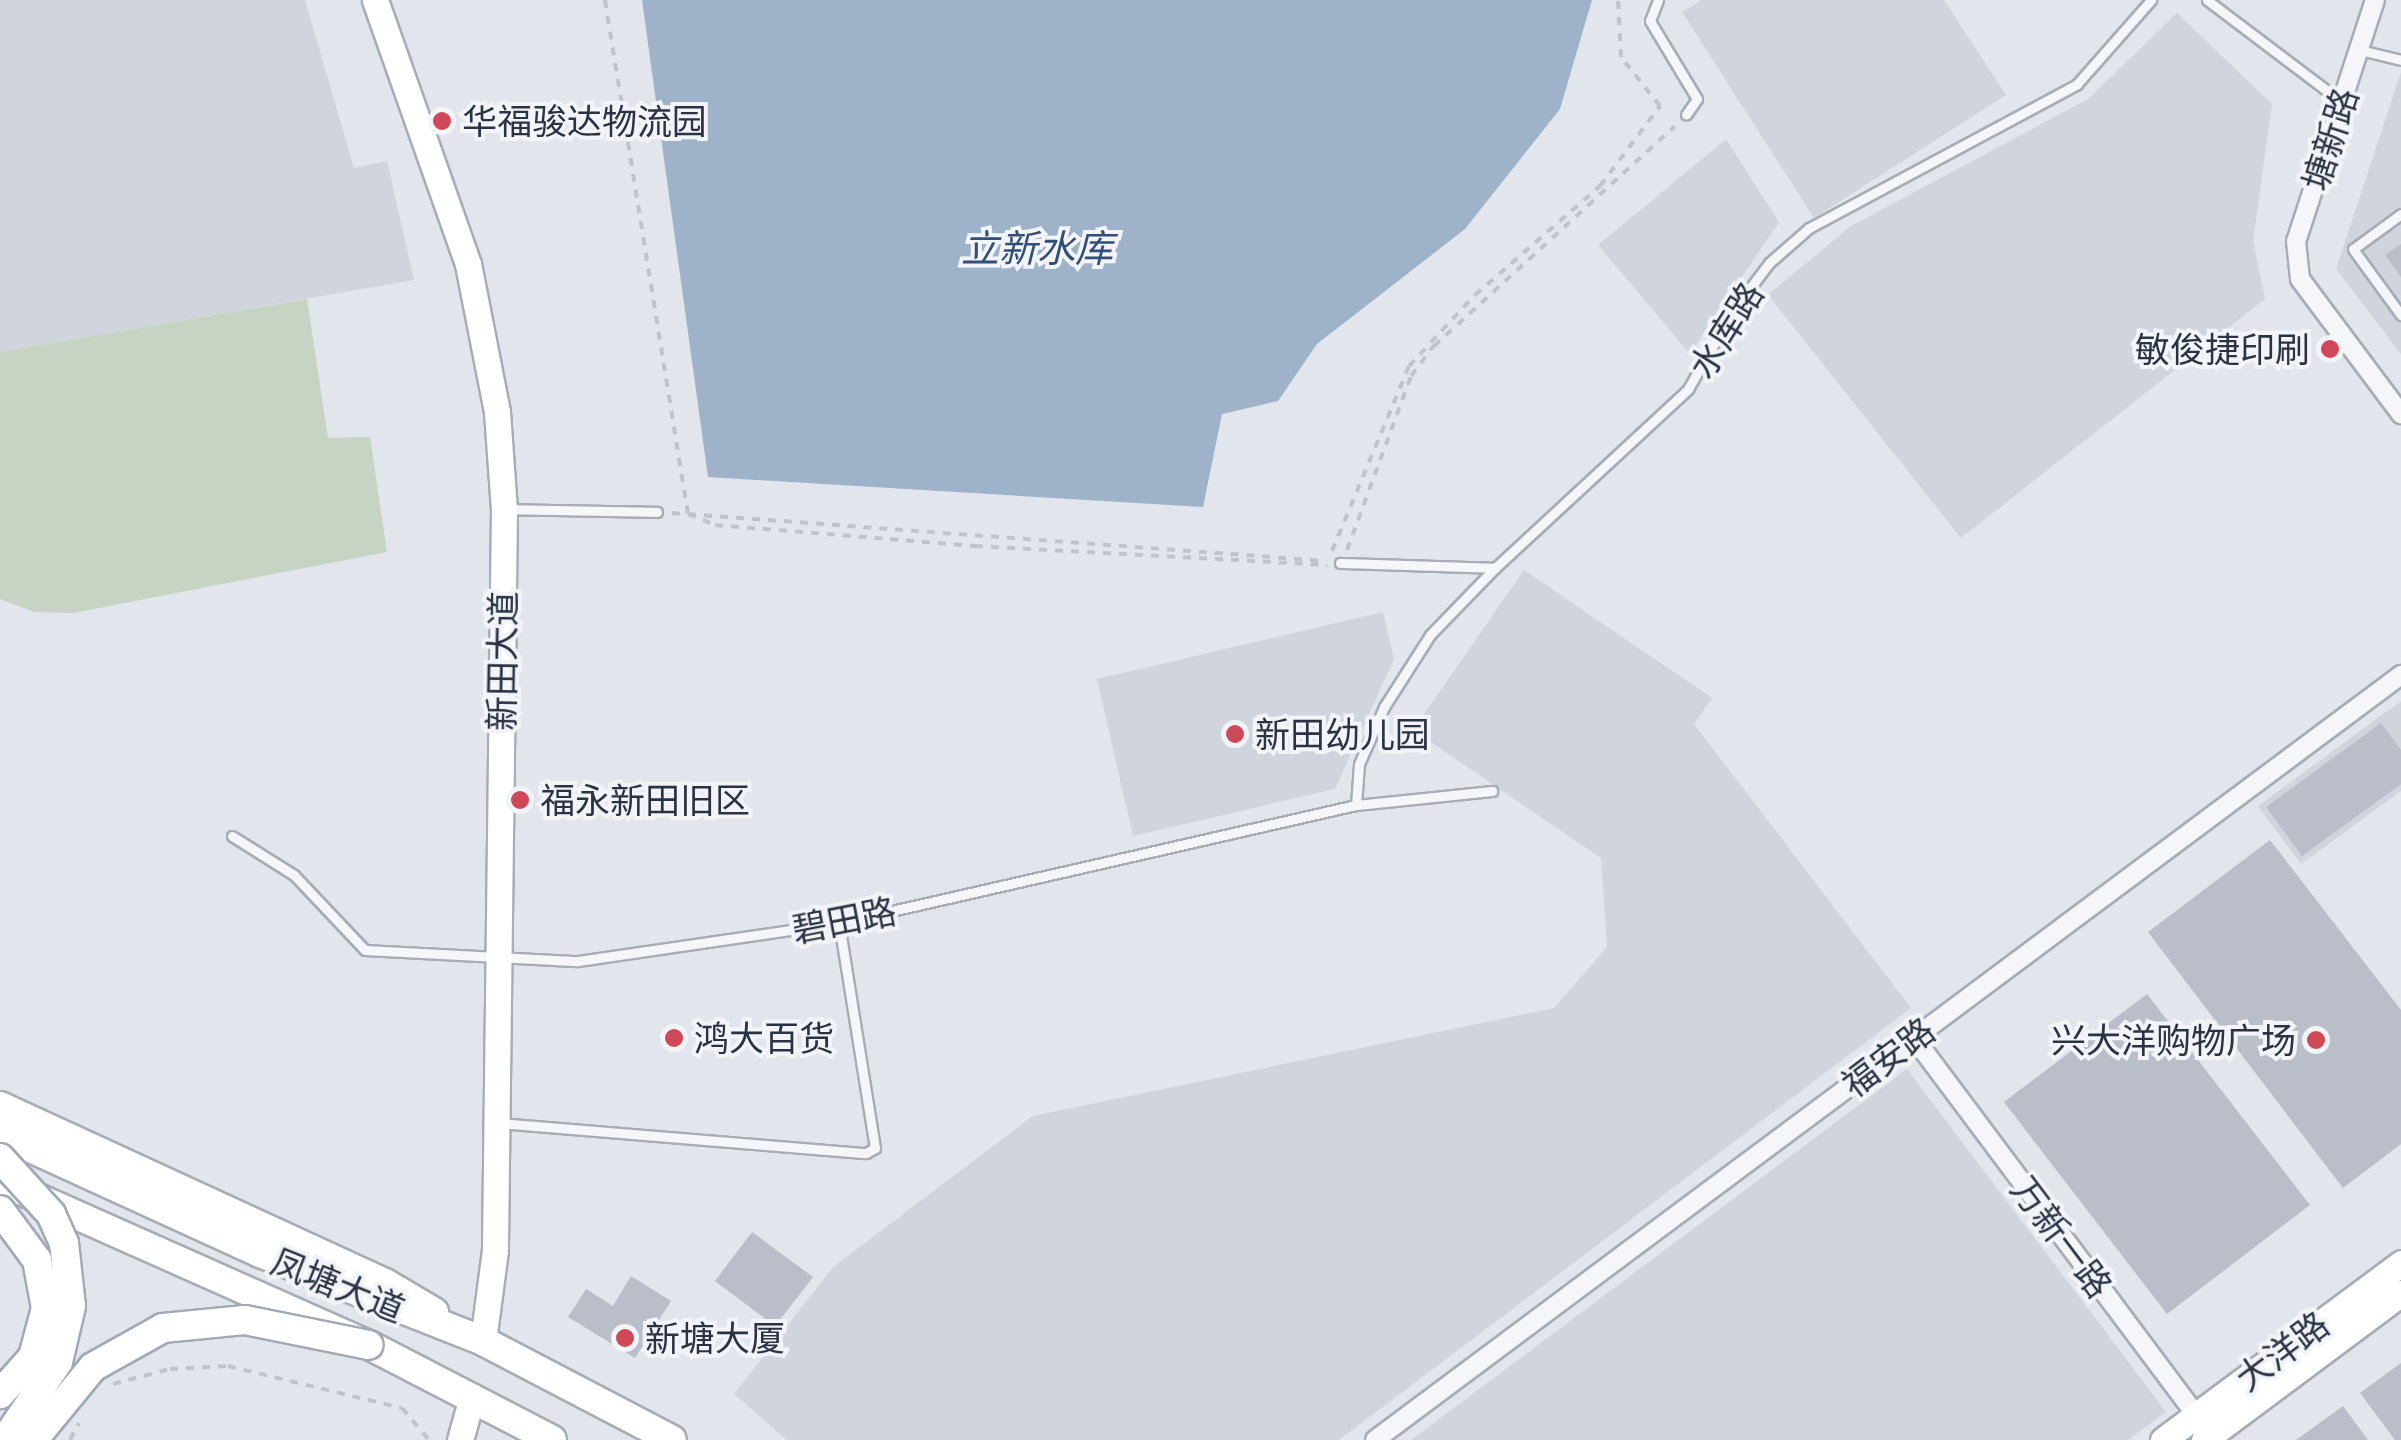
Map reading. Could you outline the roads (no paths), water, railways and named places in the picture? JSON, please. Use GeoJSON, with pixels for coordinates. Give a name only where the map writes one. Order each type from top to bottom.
{"type":"FeatureCollection","features":[{"type":"Feature","properties":{"kind":"main road"},"geometry":{"type":"LineString","coordinates":[[0,1106],[384,1284],[455,1328]]}},
{"type":"Feature","properties":{"kind":"main road","name":"凤塘大道"},"geometry":{"type":"LineString","coordinates":[[0,1134],[389,1309],[455,1328],[672,1440]]}},
{"type":"Feature","properties":{"kind":"main road"},"geometry":{"type":"LineString","coordinates":[[0,1158],[51,1214],[67,1258],[71,1306],[58,1362],[5,1440]]}},
{"type":"Feature","properties":{"kind":"main road","name":"凤塘大道"},"geometry":{"type":"LineString","coordinates":[[0,1181],[369,1345],[552,1440]]}},
{"type":"Feature","properties":{"kind":"main road"},"geometry":{"type":"LineString","coordinates":[[0,1210],[36,1260],[46,1308],[33,1357],[0,1394]]}},
{"type":"Feature","properties":{"kind":"main road"},"geometry":{"type":"LineString","coordinates":[[34,1440],[93,1367],[163,1328],[244,1320],[369,1345]]}},
{"type":"Feature","properties":{"kind":"street","name":"新田大道"},"geometry":{"type":"LineString","coordinates":[[375,0],[413,99],[484,325],[504,509],[494,1278],[483,1341]]}},
{"type":"Feature","properties":{"kind":"street","name":"塘新路"},"geometry":{"type":"LineString","coordinates":[[2375,0],[2296,241],[2300,279],[2401,414]]}},
{"type":"Feature","properties":{"kind":"street","name":"福安路"},"geometry":{"type":"LineString","coordinates":[[1375,1440],[2401,675]]}},
{"type":"Feature","properties":{"kind":"street","name":"万新一路"},"geometry":{"type":"LineString","coordinates":[[1914,1038],[2203,1430]]}},
{"type":"Feature","properties":{"kind":"street","name":"大洋路"},"geometry":{"type":"LineString","coordinates":[[2203,1430],[2401,1263]]}},
{"type":"Feature","properties":{"kind":"street","name":"大洋路"},"geometry":{"type":"LineString","coordinates":[[2163,1440],[2203,1430],[2401,1293]]}},
{"type":"Feature","properties":{"kind":"street"},"geometry":{"type":"LineString","coordinates":[[460,1440],[472,1397]]}},
{"type":"Feature","properties":{"kind":"lane"},"geometry":{"type":"LineString","coordinates":[[1658,0],[1650,20],[1697,99],[1686,115]]}},
{"type":"Feature","properties":{"kind":"lane","name":"水库路"},"geometry":{"type":"LineString","coordinates":[[1356,805],[1360,764],[1384,707],[1430,635],[1495,568],[1688,389],[1732,312],[1770,264],[1809,228],[2077,84],[2152,0]]}},
{"type":"Feature","properties":{"kind":"lane"},"geometry":{"type":"LineString","coordinates":[[2207,0],[2342,102]]}},
{"type":"Feature","properties":{"kind":"lane"},"geometry":{"type":"LineString","coordinates":[[2359,50],[2401,60]]}},
{"type":"Feature","properties":{"kind":"lane"},"geometry":{"type":"LineString","coordinates":[[2401,214],[2352,249],[2401,315]]}},
{"type":"Feature","properties":{"kind":"lane"},"geometry":{"type":"LineString","coordinates":[[504,509],[657,512]]}},
{"type":"Feature","properties":{"kind":"lane"},"geometry":{"type":"LineString","coordinates":[[1334,562],[1495,568]]}},
{"type":"Feature","properties":{"kind":"lane","name":"碧田路"},"geometry":{"type":"LineString","coordinates":[[232,836],[294,875],[365,950],[498,959],[637,956],[839,923],[1356,805],[1492,791]]}},
{"type":"Feature","properties":{"kind":"lane"},"geometry":{"type":"LineString","coordinates":[[496,1123],[866,1153],[875,1148],[839,923]]}},
{"type":"Feature","properties":{"kind":"water","name":"立新水库"},"geometry":{"type":"Polygon","coordinates":[[[642,0],[1592,0],[1560,109],[1465,229],[1317,344],[1278,401],[1222,414],[1203,507],[708,477],[642,0]]]}},
{"type":"Feature","properties":{"kind":"place","name":"华福骏达物流园"},"geometry":{"type":"Point","coordinates":[442,121]}},
{"type":"Feature","properties":{"kind":"place","name":"敏俊捷印刷"},"geometry":{"type":"Point","coordinates":[2330,349]}},
{"type":"Feature","properties":{"kind":"place","name":"新田幼儿园"},"geometry":{"type":"Point","coordinates":[1235,734]}},
{"type":"Feature","properties":{"kind":"place","name":"福永新田旧区"},"geometry":{"type":"Point","coordinates":[520,800]}},
{"type":"Feature","properties":{"kind":"place","name":"鸿大百货"},"geometry":{"type":"Point","coordinates":[674,1038]}},
{"type":"Feature","properties":{"kind":"place","name":"兴大洋购物广场"},"geometry":{"type":"Point","coordinates":[2316,1040]}},
{"type":"Feature","properties":{"kind":"place","name":"新塘大厦"},"geometry":{"type":"Point","coordinates":[625,1338]}}]}
